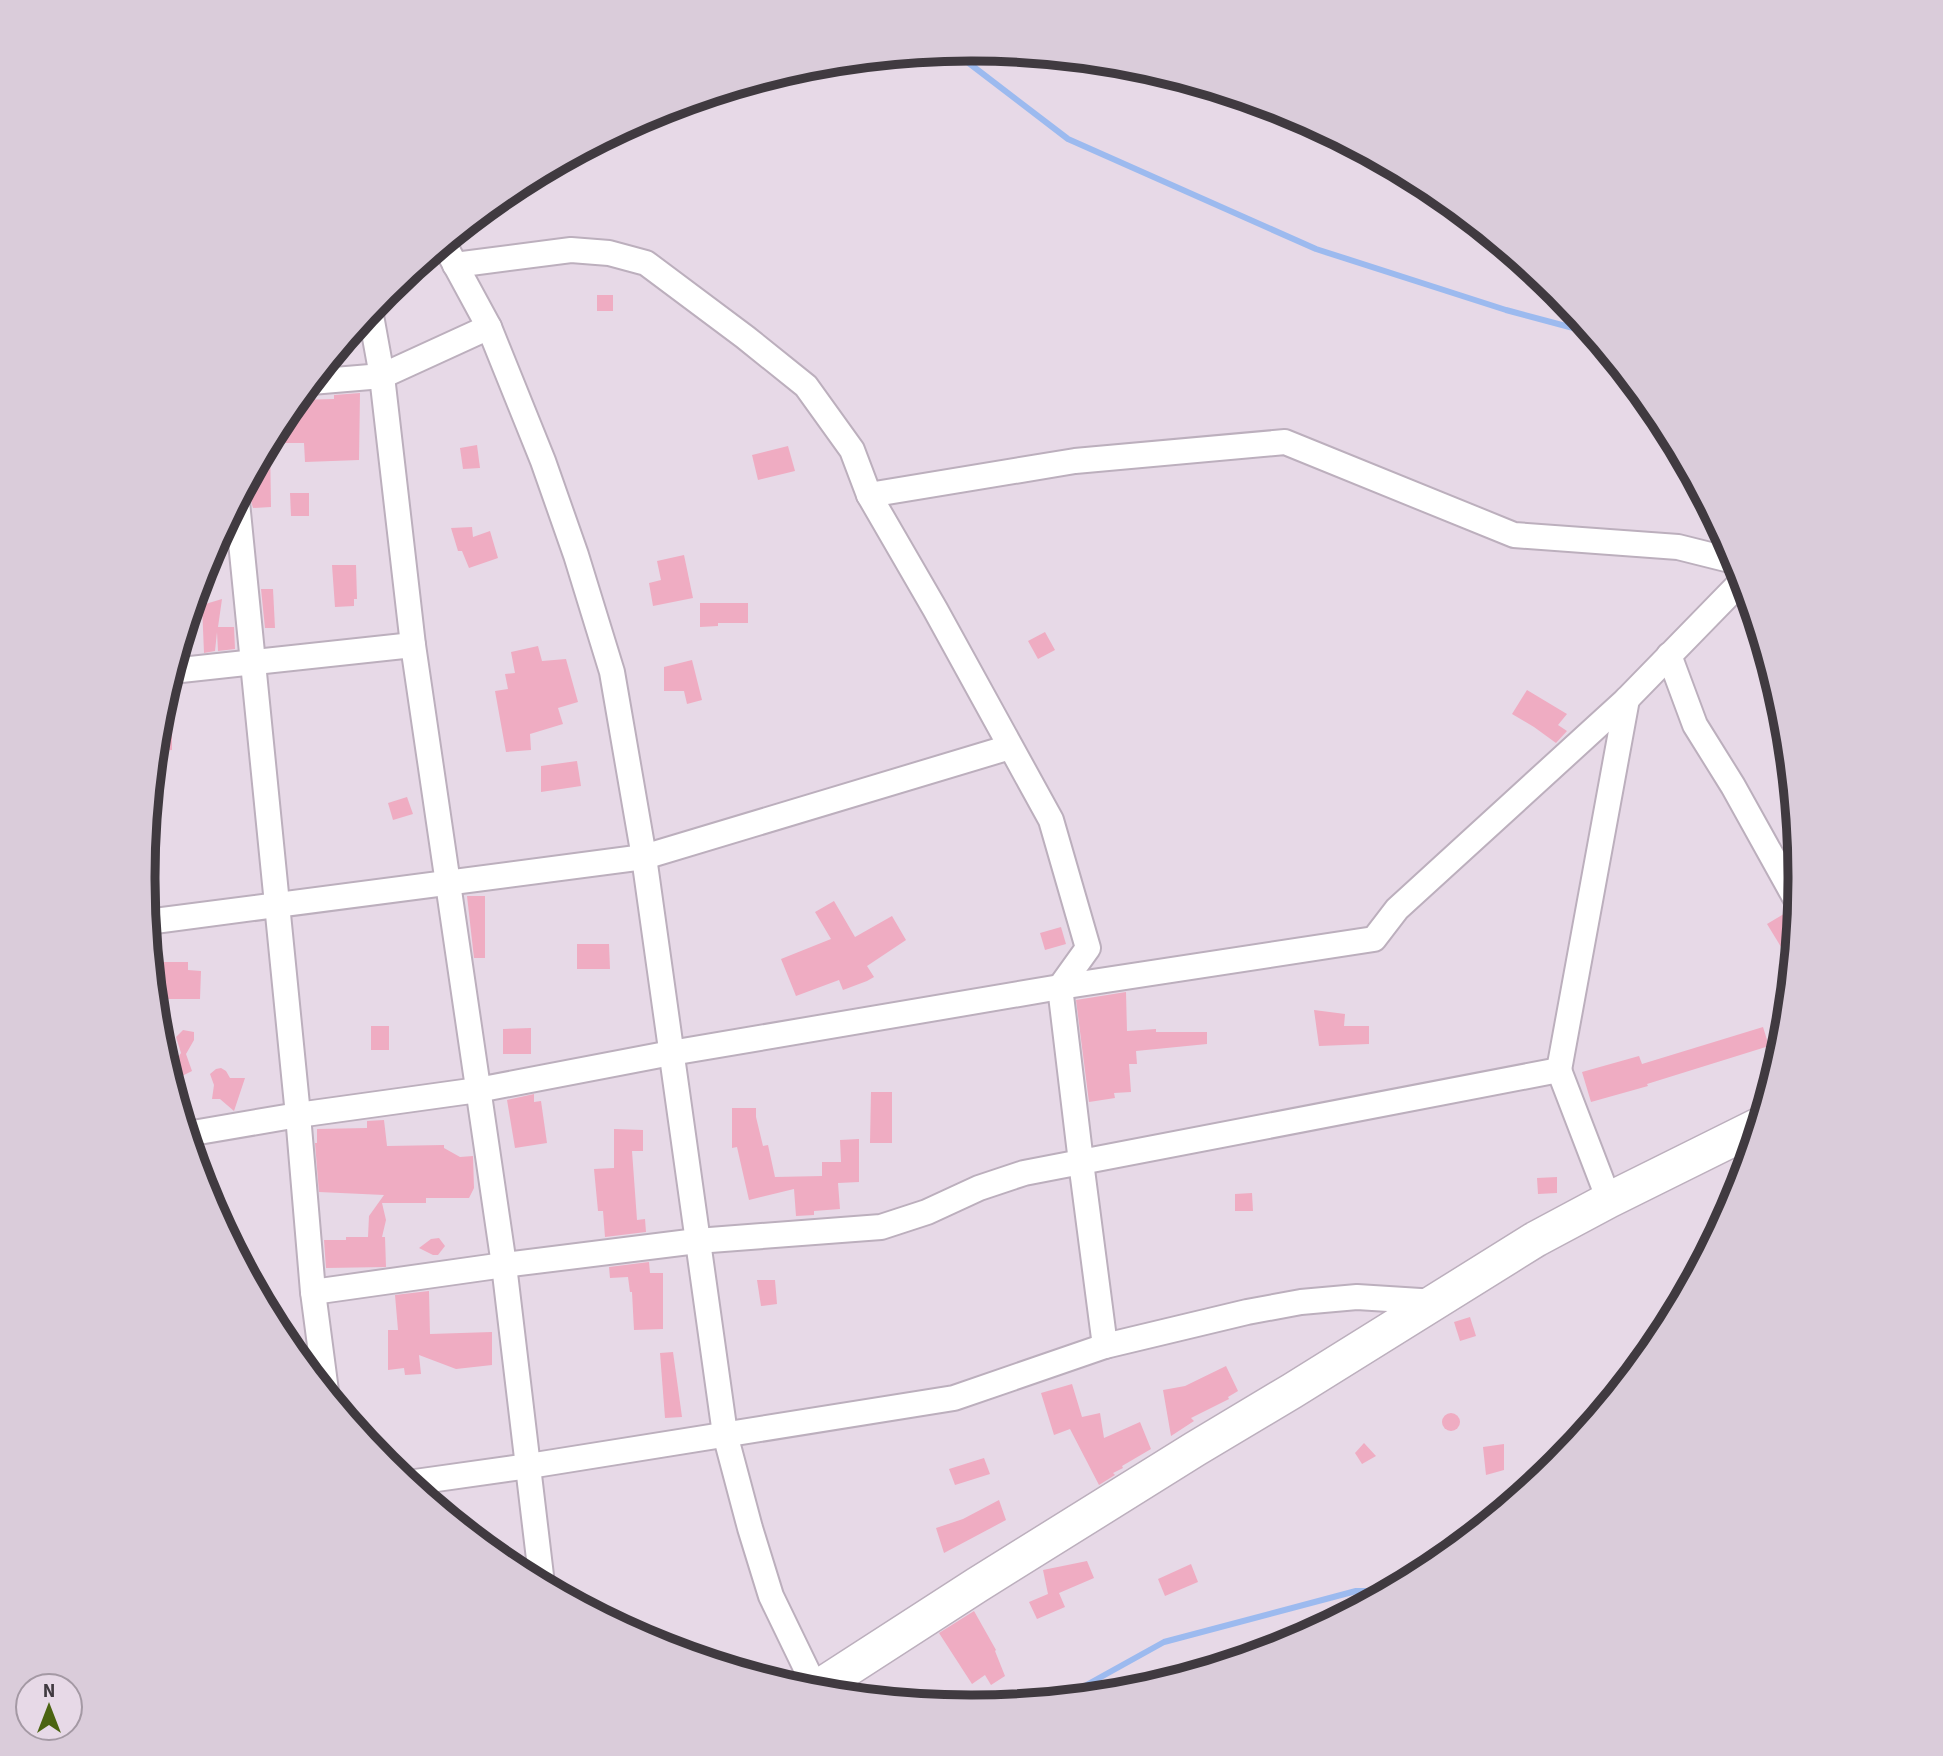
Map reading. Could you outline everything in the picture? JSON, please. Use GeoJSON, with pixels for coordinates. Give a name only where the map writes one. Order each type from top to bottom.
{"type":"FeatureCollection","features":[{"type":"Feature","properties":{"kind":"main road"},"geometry":{"type":"LineString","coordinates":[[822,1681],[1536,1239],[1748,1131]]}},
{"type":"Feature","properties":{"kind":"street"},"geometry":{"type":"LineString","coordinates":[[803,1677],[771,1596],[726,1434],[644,857],[612,672],[576,555],[547,473],[489,327],[449,254],[571,250],[609,253],[646,264],[806,386],[852,450],[869,495],[1051,820],[1088,948],[1060,987],[1105,1346]]}},
{"type":"Feature","properties":{"kind":"street"},"geometry":{"type":"LineString","coordinates":[[372,323],[382,376],[413,645],[504,1265],[541,1571]]}},
{"type":"Feature","properties":{"kind":"street"},"geometry":{"type":"LineString","coordinates":[[324,381],[382,376],[489,327]]}},
{"type":"Feature","properties":{"kind":"street"},"geometry":{"type":"LineString","coordinates":[[869,495],[1075,461],[1285,442],[1514,535],[1678,547],[1723,558]]}},
{"type":"Feature","properties":{"kind":"street"},"geometry":{"type":"LineString","coordinates":[[238,518],[313,1292],[324,1375]]}},
{"type":"Feature","properties":{"kind":"street"},"geometry":{"type":"LineString","coordinates":[[196,1133],[478,1090],[671,1053],[1060,987],[1374,939],[1397,909],[1627,699],[1735,588]]}},
{"type":"Feature","properties":{"kind":"street"},"geometry":{"type":"LineString","coordinates":[[182,670],[413,645]]}},
{"type":"Feature","properties":{"kind":"street"},"geometry":{"type":"LineString","coordinates":[[1669,655],[1695,725],[1733,786],[1788,885]]}},
{"type":"Feature","properties":{"kind":"street"},"geometry":{"type":"LineString","coordinates":[[1609,1200],[1559,1070],[1627,699]]}},
{"type":"Feature","properties":{"kind":"street"},"geometry":{"type":"LineString","coordinates":[[156,921],[644,857],[1010,747]]}},
{"type":"Feature","properties":{"kind":"street"},"geometry":{"type":"LineString","coordinates":[[313,1292],[697,1241],[881,1227],[927,1212],[979,1188],[1024,1173],[1559,1070]]}},
{"type":"Feature","properties":{"kind":"street"},"geometry":{"type":"LineString","coordinates":[[421,1481],[954,1398],[1105,1346],[1301,1302],[1357,1297],[1436,1302]]}},
{"type":"Feature","properties":{"kind":"building"},"geometry":{"type":"Polygon","coordinates":[[[597,295],[613,295],[613,311],[597,311],[597,295]]]}},
{"type":"Feature","properties":{"kind":"building"},"geometry":{"type":"Polygon","coordinates":[[[360,393],[359,460],[305,462],[304,443],[280,443],[310,400],[334,399],[334,395],[360,393]]]}},
{"type":"Feature","properties":{"kind":"building"},"geometry":{"type":"Polygon","coordinates":[[[477,445],[480,468],[463,469],[460,448],[477,445]]]}},
{"type":"Feature","properties":{"kind":"building"},"geometry":{"type":"Polygon","coordinates":[[[788,446],[795,471],[758,480],[752,455],[788,446]]]}},
{"type":"Feature","properties":{"kind":"building"},"geometry":{"type":"Polygon","coordinates":[[[270,460],[271,507],[253,508],[250,497],[270,460]]]}},
{"type":"Feature","properties":{"kind":"building"},"geometry":{"type":"Polygon","coordinates":[[[290,493],[309,493],[309,516],[291,516],[290,493]]]}},
{"type":"Feature","properties":{"kind":"building"},"geometry":{"type":"Polygon","coordinates":[[[472,527],[473,537],[490,531],[498,558],[469,568],[462,551],[458,551],[451,528],[472,527]]]}},
{"type":"Feature","properties":{"kind":"building"},"geometry":{"type":"Polygon","coordinates":[[[684,555],[693,598],[653,606],[649,583],[661,580],[657,561],[684,555]]]}},
{"type":"Feature","properties":{"kind":"building"},"geometry":{"type":"Polygon","coordinates":[[[332,565],[356,565],[357,599],[354,599],[354,606],[335,607],[332,565]]]}},
{"type":"Feature","properties":{"kind":"building"},"geometry":{"type":"Polygon","coordinates":[[[261,589],[273,589],[275,628],[265,628],[261,589]]]}},
{"type":"Feature","properties":{"kind":"building"},"geometry":{"type":"Polygon","coordinates":[[[222,599],[218,627],[234,627],[235,649],[218,651],[217,632],[215,651],[204,653],[202,605],[222,599]]]}},
{"type":"Feature","properties":{"kind":"building"},"geometry":{"type":"Polygon","coordinates":[[[700,603],[748,603],[748,623],[718,623],[718,626],[700,627],[700,603]]]}},
{"type":"Feature","properties":{"kind":"building"},"geometry":{"type":"Polygon","coordinates":[[[1045,632],[1055,650],[1038,659],[1028,641],[1045,632]]]}},
{"type":"Feature","properties":{"kind":"building"},"geometry":{"type":"Polygon","coordinates":[[[538,646],[542,661],[566,659],[578,702],[558,708],[563,724],[530,734],[531,750],[506,752],[495,691],[508,689],[505,674],[515,673],[511,652],[538,646]]]}},
{"type":"Feature","properties":{"kind":"building"},"geometry":{"type":"Polygon","coordinates":[[[692,660],[702,700],[687,704],[684,691],[664,691],[664,667],[692,660]]]}},
{"type":"Feature","properties":{"kind":"building"},"geometry":{"type":"Polygon","coordinates":[[[1527,690],[1567,714],[1558,725],[1567,731],[1556,743],[1512,714],[1527,690]]]}},
{"type":"Feature","properties":{"kind":"building"},"geometry":{"type":"Polygon","coordinates":[[[172,711],[172,750],[165,750],[172,711]]]}},
{"type":"Feature","properties":{"kind":"building"},"geometry":{"type":"Polygon","coordinates":[[[577,761],[581,786],[541,792],[541,766],[577,761]]]}},
{"type":"Feature","properties":{"kind":"building"},"geometry":{"type":"Polygon","coordinates":[[[407,797],[413,814],[393,820],[388,803],[407,797]]]}},
{"type":"Feature","properties":{"kind":"building"},"geometry":{"type":"Polygon","coordinates":[[[467,896],[485,896],[485,958],[474,958],[467,896]]]}},
{"type":"Feature","properties":{"kind":"building"},"geometry":{"type":"Polygon","coordinates":[[[834,901],[855,937],[892,916],[906,940],[867,966],[874,977],[867,981],[843,990],[839,980],[796,996],[781,959],[831,939],[815,912],[834,901]]]}},
{"type":"Feature","properties":{"kind":"building"},"geometry":{"type":"Polygon","coordinates":[[[1787,912],[1785,953],[1767,924],[1787,912]]]}},
{"type":"Feature","properties":{"kind":"building"},"geometry":{"type":"Polygon","coordinates":[[[1061,927],[1066,944],[1045,950],[1040,933],[1061,927]]]}},
{"type":"Feature","properties":{"kind":"building"},"geometry":{"type":"Polygon","coordinates":[[[577,944],[609,944],[610,969],[577,969],[577,944]]]}},
{"type":"Feature","properties":{"kind":"building"},"geometry":{"type":"Polygon","coordinates":[[[159,962],[188,962],[188,970],[201,971],[200,999],[165,999],[165,987],[162,987],[159,962]]]}},
{"type":"Feature","properties":{"kind":"building"},"geometry":{"type":"Polygon","coordinates":[[[1126,992],[1127,1031],[1156,1029],[1156,1032],[1207,1032],[1207,1044],[1136,1051],[1137,1064],[1129,1064],[1131,1092],[1114,1093],[1115,1098],[1089,1102],[1076,1000],[1126,992]]]}},
{"type":"Feature","properties":{"kind":"building"},"geometry":{"type":"Polygon","coordinates":[[[1314,1010],[1345,1014],[1344,1026],[1369,1026],[1369,1044],[1319,1046],[1314,1010]]]}},
{"type":"Feature","properties":{"kind":"building"},"geometry":{"type":"Polygon","coordinates":[[[371,1026],[389,1026],[389,1050],[371,1050],[371,1026]]]}},
{"type":"Feature","properties":{"kind":"building"},"geometry":{"type":"Polygon","coordinates":[[[1763,1027],[1769,1046],[1591,1102],[1582,1072],[1639,1056],[1642,1064],[1763,1027]]]}},
{"type":"Feature","properties":{"kind":"building"},"geometry":{"type":"Polygon","coordinates":[[[531,1028],[531,1054],[503,1054],[503,1029],[531,1028]]]}},
{"type":"Feature","properties":{"kind":"building"},"geometry":{"type":"Polygon","coordinates":[[[183,1030],[194,1032],[194,1040],[186,1054],[192,1071],[182,1076],[176,1061],[181,1053],[176,1037],[183,1030]]]}},
{"type":"Feature","properties":{"kind":"building"},"geometry":{"type":"Polygon","coordinates":[[[221,1068],[230,1078],[245,1078],[234,1111],[220,1099],[212,1099],[214,1085],[210,1074],[221,1068]]]}},
{"type":"Feature","properties":{"kind":"building"},"geometry":{"type":"Polygon","coordinates":[[[871,1092],[892,1092],[892,1143],[870,1143],[871,1092]]]}},
{"type":"Feature","properties":{"kind":"building"},"geometry":{"type":"Polygon","coordinates":[[[534,1094],[534,1102],[541,1101],[547,1143],[515,1148],[507,1100],[534,1094]]]}},
{"type":"Feature","properties":{"kind":"building"},"geometry":{"type":"Polygon","coordinates":[[[732,1108],[756,1108],[763,1146],[768,1145],[775,1177],[822,1176],[822,1162],[841,1162],[840,1140],[859,1139],[859,1182],[838,1183],[840,1209],[814,1211],[814,1215],[796,1216],[794,1189],[749,1200],[737,1147],[732,1148],[732,1108]]]}},
{"type":"Feature","properties":{"kind":"building"},"geometry":{"type":"Polygon","coordinates":[[[384,1120],[387,1146],[444,1145],[444,1148],[460,1157],[473,1156],[474,1188],[469,1198],[426,1198],[426,1203],[382,1203],[386,1220],[382,1237],[385,1237],[386,1267],[326,1268],[324,1240],[368,1237],[369,1216],[384,1195],[319,1192],[315,1143],[317,1129],[367,1128],[367,1121],[384,1120]]]}},
{"type":"Feature","properties":{"kind":"building"},"geometry":{"type":"Polygon","coordinates":[[[614,1129],[643,1130],[643,1151],[632,1151],[637,1220],[645,1219],[646,1232],[605,1237],[603,1211],[598,1211],[594,1169],[614,1168],[614,1129]]]}},
{"type":"Feature","properties":{"kind":"building"},"geometry":{"type":"Polygon","coordinates":[[[1557,1177],[1557,1193],[1538,1194],[1537,1178],[1557,1177]]]}},
{"type":"Feature","properties":{"kind":"building"},"geometry":{"type":"Polygon","coordinates":[[[1252,1193],[1253,1211],[1235,1211],[1235,1194],[1252,1193]]]}},
{"type":"Feature","properties":{"kind":"building"},"geometry":{"type":"Polygon","coordinates":[[[439,1238],[445,1246],[438,1255],[419,1248],[431,1239],[439,1238]]]}},
{"type":"Feature","properties":{"kind":"building"},"geometry":{"type":"Polygon","coordinates":[[[649,1262],[650,1273],[663,1273],[663,1329],[634,1330],[632,1292],[628,1277],[610,1278],[609,1267],[649,1262]]]}},
{"type":"Feature","properties":{"kind":"building"},"geometry":{"type":"Polygon","coordinates":[[[757,1280],[775,1280],[777,1304],[761,1306],[757,1280]]]}},
{"type":"Feature","properties":{"kind":"building"},"geometry":{"type":"Polygon","coordinates":[[[429,1291],[430,1334],[492,1332],[492,1365],[456,1369],[419,1355],[421,1374],[405,1375],[404,1368],[388,1370],[388,1330],[398,1330],[395,1295],[429,1291]]]}},
{"type":"Feature","properties":{"kind":"building"},"geometry":{"type":"Polygon","coordinates":[[[1470,1317],[1476,1336],[1460,1341],[1454,1322],[1470,1317]]]}},
{"type":"Feature","properties":{"kind":"building"},"geometry":{"type":"Polygon","coordinates":[[[673,1352],[682,1417],[665,1418],[660,1353],[673,1352]]]}},
{"type":"Feature","properties":{"kind":"building"},"geometry":{"type":"Polygon","coordinates":[[[1226,1366],[1238,1391],[1228,1397],[1229,1399],[1191,1418],[1194,1421],[1171,1436],[1163,1390],[1185,1386],[1226,1366]]]}},
{"type":"Feature","properties":{"kind":"building"},"geometry":{"type":"Polygon","coordinates":[[[1072,1384],[1082,1417],[1100,1413],[1104,1438],[1140,1422],[1151,1449],[1122,1466],[1123,1468],[1113,1473],[1115,1475],[1099,1485],[1070,1429],[1054,1435],[1041,1393],[1072,1384]]]}},
{"type":"Feature","properties":{"kind":"building"},"geometry":{"type":"Polygon","coordinates":[[[1451,1413],[1457,1416],[1460,1422],[1457,1428],[1451,1431],[1445,1428],[1442,1422],[1445,1416],[1451,1413]]]}},
{"type":"Feature","properties":{"kind":"building"},"geometry":{"type":"Polygon","coordinates":[[[1364,1443],[1376,1456],[1362,1464],[1355,1453],[1364,1443]]]}},
{"type":"Feature","properties":{"kind":"building"},"geometry":{"type":"Polygon","coordinates":[[[1504,1444],[1504,1470],[1486,1475],[1483,1447],[1504,1444]]]}},
{"type":"Feature","properties":{"kind":"building"},"geometry":{"type":"Polygon","coordinates":[[[984,1458],[990,1474],[955,1485],[949,1469],[984,1458]]]}},
{"type":"Feature","properties":{"kind":"building"},"geometry":{"type":"Polygon","coordinates":[[[999,1500],[1006,1520],[944,1553],[936,1528],[963,1519],[999,1500]]]}},
{"type":"Feature","properties":{"kind":"building"},"geometry":{"type":"Polygon","coordinates":[[[1087,1561],[1094,1578],[1059,1593],[1065,1607],[1037,1619],[1029,1602],[1048,1594],[1043,1570],[1087,1561]]]}},
{"type":"Feature","properties":{"kind":"building"},"geometry":{"type":"Polygon","coordinates":[[[1191,1564],[1198,1582],[1165,1596],[1158,1579],[1191,1564]]]}},
{"type":"Feature","properties":{"kind":"building"},"geometry":{"type":"Polygon","coordinates":[[[974,1611],[996,1650],[1005,1676],[991,1685],[985,1675],[972,1684],[939,1633],[974,1611]]]}},
{"type":"Feature","properties":{"kind":"waterway"},"geometry":{"type":"LineString","coordinates":[[966,61],[1068,139],[1316,249],[1506,310],[1576,329]]}},
{"type":"Feature","properties":{"kind":"waterway"},"geometry":{"type":"LineString","coordinates":[[1082,1687],[1164,1642],[1356,1591],[1369,1591]]}}]}
